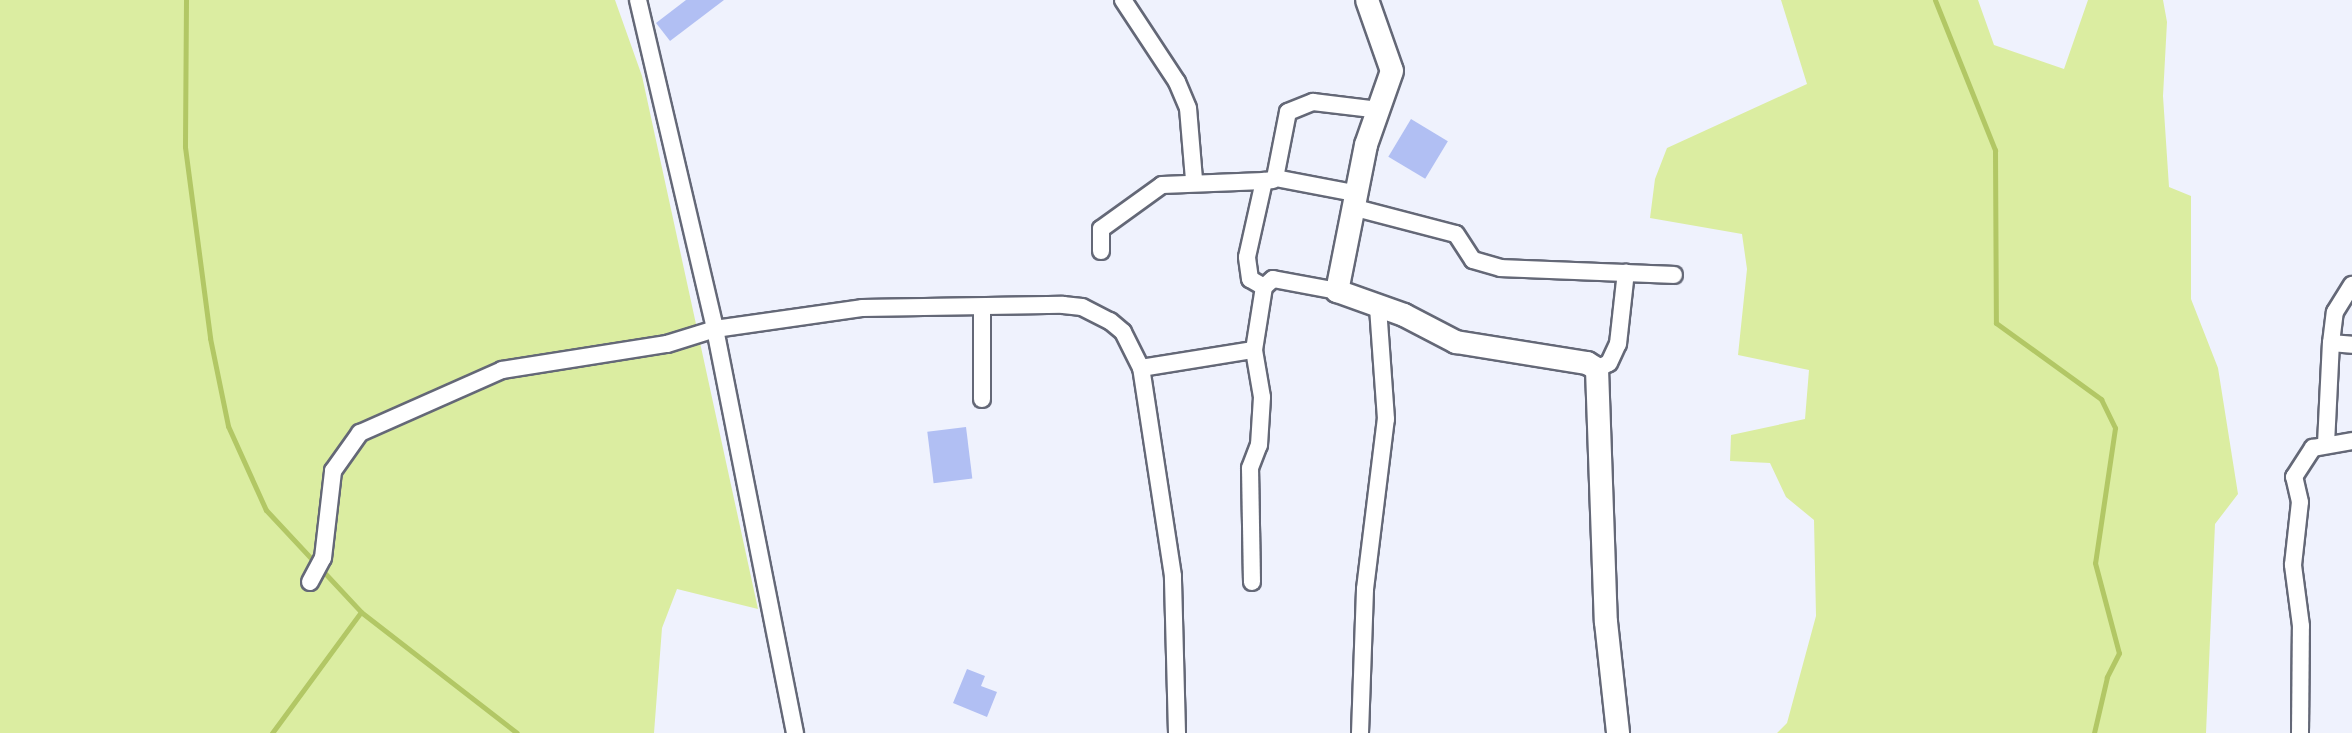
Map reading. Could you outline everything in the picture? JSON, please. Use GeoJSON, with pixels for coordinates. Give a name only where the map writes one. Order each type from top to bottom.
{"type":"FeatureCollection","features":[{"type":"Feature","properties":{"kind":"street"},"geometry":{"type":"LineString","coordinates":[[638,0],[715,329],[795,733]]}},
{"type":"Feature","properties":{"kind":"street"},"geometry":{"type":"LineString","coordinates":[[1123,0],[1177,82],[1188,108],[1194,180]]}},
{"type":"Feature","properties":{"kind":"street"},"geometry":{"type":"LineString","coordinates":[[1337,291],[1353,200],[1392,63],[1367,0]]}},
{"type":"Feature","properties":{"kind":"street"},"geometry":{"type":"LineString","coordinates":[[1264,287],[1250,279],[1247,257],[1288,112],[1296,105],[1379,110]]}},
{"type":"Feature","properties":{"kind":"street"},"geometry":{"type":"LineString","coordinates":[[1101,251],[1100,233],[1106,224],[1162,185],[1194,180],[1269,179],[1353,200],[1456,234],[1473,260],[1501,268],[1674,275]]}},
{"type":"Feature","properties":{"kind":"street"},"geometry":{"type":"LineString","coordinates":[[1597,369],[1609,363],[1618,344],[1626,272]]}},
{"type":"Feature","properties":{"kind":"street"},"geometry":{"type":"LineString","coordinates":[[1252,582],[1250,468],[1259,445],[1262,397],[1254,350],[1264,287],[1273,279],[1337,291],[1456,342],[1587,363],[1597,369]]}},
{"type":"Feature","properties":{"kind":"street"},"geometry":{"type":"LineString","coordinates":[[2326,444],[2335,312],[2352,285]]}},
{"type":"Feature","properties":{"kind":"street"},"geometry":{"type":"LineString","coordinates":[[312,578],[323,558],[333,471],[360,433],[502,370],[667,344],[715,329],[764,326],[862,308],[1082,307],[1123,332],[1141,368],[1173,576],[1177,733]]}},
{"type":"Feature","properties":{"kind":"street"},"geometry":{"type":"LineString","coordinates":[[1360,733],[1365,589],[1386,419],[1378,307]]}},
{"type":"Feature","properties":{"kind":"street"},"geometry":{"type":"LineString","coordinates":[[982,309],[982,399]]}},
{"type":"Feature","properties":{"kind":"street"},"geometry":{"type":"LineString","coordinates":[[2331,343],[2352,345]]}},
{"type":"Feature","properties":{"kind":"street"},"geometry":{"type":"LineString","coordinates":[[1141,368],[1254,350]]}},
{"type":"Feature","properties":{"kind":"street"},"geometry":{"type":"LineString","coordinates":[[1597,369],[1606,630],[1618,733]]}},
{"type":"Feature","properties":{"kind":"street"},"geometry":{"type":"LineString","coordinates":[[2300,733],[2301,626],[2293,565],[2300,502],[2294,477],[2313,448],[2352,441]]}},
{"type":"Feature","properties":{"kind":"green space"},"geometry":{"type":"Polygon","coordinates":[[[0,0],[615,0],[642,76],[758,609],[677,589],[662,628],[654,733],[0,733],[0,0]]]}},
{"type":"Feature","properties":{"kind":"green space"},"geometry":{"type":"Polygon","coordinates":[[[1781,0],[1978,0],[1994,45],[2064,69],[2088,0],[2163,0],[2167,22],[2163,96],[2169,187],[2191,196],[2191,299],[2218,368],[2238,494],[2215,524],[2206,733],[1777,733],[1787,723],[1816,616],[1814,520],[1786,497],[1770,463],[1730,461],[1731,435],[1805,419],[1809,370],[1738,355],[1747,269],[1742,234],[1650,218],[1655,179],[1667,148],[1807,84],[1781,0]]]}},
{"type":"Feature","properties":{"kind":"building"},"geometry":{"type":"Polygon","coordinates":[[[686,0],[724,0],[670,41],[656,23],[686,0]]]}},
{"type":"Feature","properties":{"kind":"building"},"geometry":{"type":"Polygon","coordinates":[[[1411,119],[1448,141],[1425,179],[1388,157],[1411,119]]]}},
{"type":"Feature","properties":{"kind":"building"},"geometry":{"type":"Polygon","coordinates":[[[966,427],[972,479],[934,483],[927,432],[966,427]]]}},
{"type":"Feature","properties":{"kind":"building"},"geometry":{"type":"Polygon","coordinates":[[[967,669],[985,676],[981,686],[997,692],[987,717],[953,703],[967,669]]]}},
{"type":"Feature","properties":{"kind":"waterway"},"geometry":{"type":"LineString","coordinates":[[186,0],[185,147],[210,338],[228,426],[266,510],[361,612],[517,733]]}},
{"type":"Feature","properties":{"kind":"waterway"},"geometry":{"type":"LineString","coordinates":[[1935,0],[1995,150],[1996,323],[2101,399],[2115,428],[2095,563],[2119,653],[2107,677],[2094,733]]}},
{"type":"Feature","properties":{"kind":"waterway"},"geometry":{"type":"LineString","coordinates":[[272,733],[361,612]]}}]}
